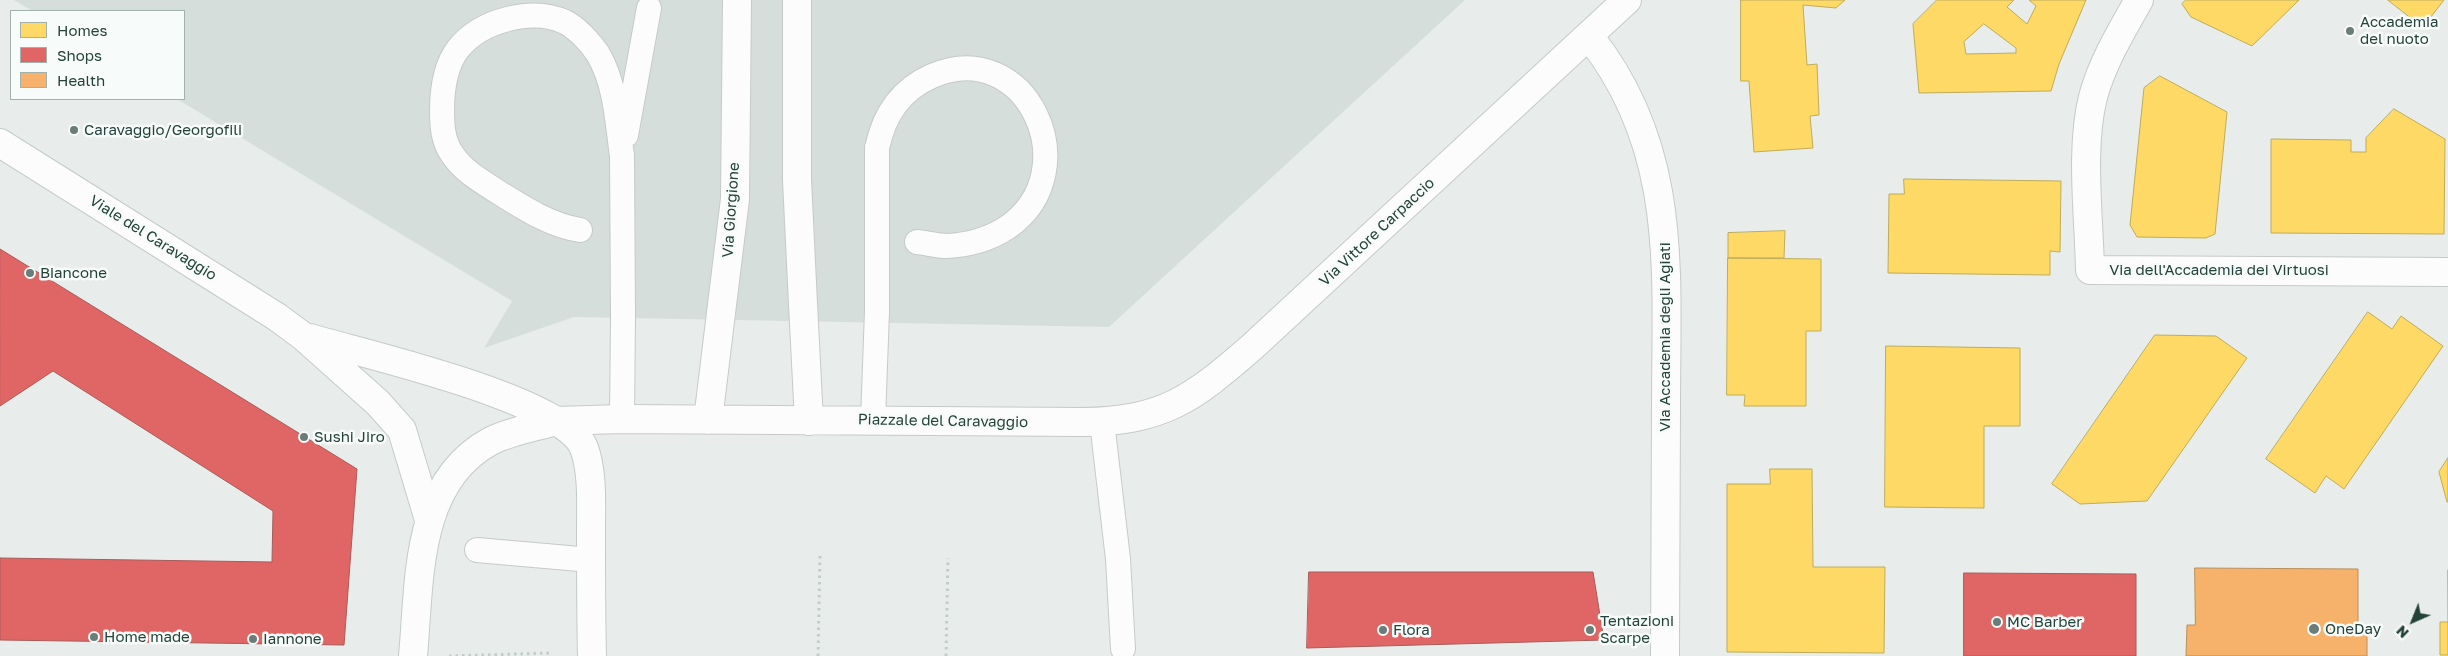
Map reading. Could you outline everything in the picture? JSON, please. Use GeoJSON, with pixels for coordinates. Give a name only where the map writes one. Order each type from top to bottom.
{"type":"FeatureCollection","features":[{"type":"Feature","properties":{"kind":"street","name":"Via Giorgione"},"geometry":{"type":"LineString","coordinates":[[708,420],[735,199],[737,0]]}},
{"type":"Feature","properties":{"kind":"street"},"geometry":{"type":"LineString","coordinates":[[797,0],[797,180],[809,421]]}},
{"type":"Feature","properties":{"kind":"street","name":"Via Vittore Carpaccio"},"geometry":{"type":"LineString","coordinates":[[1102,422],[1153,414],[1184,400],[1222,373],[1292,311],[1627,0]]}},
{"type":"Feature","properties":{"kind":"street","name":"Via dell'Accademia dei Virtuosi"},"geometry":{"type":"LineString","coordinates":[[2139,0],[2115,42],[2093,97],[2087,139],[2090,270],[2448,272]]}},
{"type":"Feature","properties":{"kind":"street","name":"Via Accademia degli Agiati"},"geometry":{"type":"LineString","coordinates":[[1589,36],[1618,76],[1636,112],[1653,161],[1663,213],[1666,336],[1665,656]]}},
{"type":"Feature","properties":{"kind":"street","name":"Viale del Caravaggio"},"geometry":{"type":"LineString","coordinates":[[0,143],[278,317],[304,337],[378,403],[402,430],[429,520]]}},
{"type":"Feature","properties":{"kind":"street","name":"Viale del Caravaggio"},"geometry":{"type":"LineString","coordinates":[[304,337],[470,384],[516,400],[556,421]]}},
{"type":"Feature","properties":{"kind":"street","name":"Piazzale del Caravaggio"},"geometry":{"type":"LineString","coordinates":[[413,656],[423,547],[429,520],[448,482],[458,469],[480,448],[502,436],[556,421],[622,419],[1102,422]]}},
{"type":"Feature","properties":{"kind":"street"},"geometry":{"type":"LineString","coordinates":[[556,421],[580,440],[586,454],[591,504],[592,656]]}},
{"type":"Feature","properties":{"kind":"lane"},"geometry":{"type":"LineString","coordinates":[[622,156],[649,8]]}},
{"type":"Feature","properties":{"kind":"lane"},"geometry":{"type":"LineString","coordinates":[[580,230],[549,222],[509,199],[464,169],[452,155],[444,141],[442,106],[446,74],[458,49],[487,27],[507,20],[528,16],[566,23],[582,35],[597,52],[607,72],[612,87],[622,156],[622,419]]}},
{"type":"Feature","properties":{"kind":"lane"},"geometry":{"type":"LineString","coordinates":[[873,420],[877,312],[877,148],[882,124],[906,93],[918,83],[951,70],[982,70],[998,75],[1017,89],[1040,122],[1045,139],[1045,173],[1031,204],[1019,219],[998,233],[975,242],[946,246],[917,242]]}},
{"type":"Feature","properties":{"kind":"lane"},"geometry":{"type":"LineString","coordinates":[[1102,422],[1118,559],[1123,649]]}},
{"type":"Feature","properties":{"kind":"lane"},"geometry":{"type":"LineString","coordinates":[[477,550],[591,560]]}},
{"type":"Feature","properties":{"kind":"path"},"geometry":{"type":"LineString","coordinates":[[818,656],[820,556]]}},
{"type":"Feature","properties":{"kind":"path"},"geometry":{"type":"LineString","coordinates":[[946,656],[948,558]]}},
{"type":"Feature","properties":{"kind":"path"},"geometry":{"type":"LineString","coordinates":[[446,656],[552,653]]}},
{"type":"Feature","properties":{"kind":"shaded area"},"geometry":{"type":"Polygon","coordinates":[[[14,0],[1465,0],[1109,327],[574,317],[484,348],[512,301],[179,100],[185,100],[185,10],[30,10],[14,0]]]}},
{"type":"Feature","properties":{"kind":"building: Homes"},"geometry":{"type":"Polygon","coordinates":[[[1741,0],[1845,0],[1836,8],[1803,5],[1807,65],[1817,64],[1819,115],[1810,116],[1813,148],[1754,152],[1749,81],[1741,81],[1741,0]]]}},
{"type":"Feature","properties":{"kind":"building: Homes"},"geometry":{"type":"Polygon","coordinates":[[[1937,0],[2014,0],[2007,7],[2027,24],[2036,6],[2029,0],[2086,0],[2059,64],[2051,91],[1919,93],[1913,24],[1937,0]],[[1984,24],[1964,42],[1966,54],[2016,53],[2016,48],[1984,24]]]}},
{"type":"Feature","properties":{"kind":"building: Homes"},"geometry":{"type":"Polygon","coordinates":[[[2186,0],[2299,0],[2252,46],[2191,17],[2182,4],[2186,0]]]}},
{"type":"Feature","properties":{"kind":"building: Homes"},"geometry":{"type":"Polygon","coordinates":[[[2388,0],[2444,0],[2423,27],[2388,0]]]}},
{"type":"Feature","properties":{"kind":"building: Homes"},"geometry":{"type":"Polygon","coordinates":[[[2160,76],[2227,112],[2215,234],[2206,238],[2137,237],[2130,225],[2144,88],[2160,76]]]}},
{"type":"Feature","properties":{"kind":"building: Homes"},"geometry":{"type":"Polygon","coordinates":[[[2394,109],[2445,139],[2444,234],[2271,233],[2271,139],[2351,140],[2351,152],[2366,152],[2366,138],[2394,109]]]}},
{"type":"Feature","properties":{"kind":"building: Homes"},"geometry":{"type":"Polygon","coordinates":[[[1904,179],[2061,181],[2060,252],[2050,251],[2050,275],[1888,273],[1889,194],[1904,194],[1904,179]]]}},
{"type":"Feature","properties":{"kind":"building: Homes"},"geometry":{"type":"Polygon","coordinates":[[[1785,231],[1784,258],[1728,258],[1728,233],[1785,231]]]}},
{"type":"Feature","properties":{"kind":"building: Homes"},"geometry":{"type":"Polygon","coordinates":[[[1728,258],[1821,259],[1821,331],[1806,331],[1806,406],[1744,406],[1745,395],[1727,395],[1728,258]]]}},
{"type":"Feature","properties":{"kind":"building: Homes"},"geometry":{"type":"Polygon","coordinates":[[[2368,312],[2392,329],[2401,316],[2443,346],[2344,489],[2326,476],[2315,493],[2266,459],[2368,312]]]}},
{"type":"Feature","properties":{"kind":"building: Homes"},"geometry":{"type":"Polygon","coordinates":[[[2155,335],[2216,336],[2247,358],[2147,501],[2080,504],[2052,484],[2155,335]]]}},
{"type":"Feature","properties":{"kind":"building: Homes"},"geometry":{"type":"Polygon","coordinates":[[[1886,346],[2020,348],[2020,426],[1984,426],[1984,508],[1885,507],[1886,346]]]}},
{"type":"Feature","properties":{"kind":"building: Homes"},"geometry":{"type":"Polygon","coordinates":[[[2448,458],[2448,502],[2447,502],[2439,472],[2448,458]]]}},
{"type":"Feature","properties":{"kind":"building: Homes"},"geometry":{"type":"Polygon","coordinates":[[[1770,469],[1812,469],[1813,567],[1885,567],[1884,653],[1727,652],[1727,484],[1770,484],[1770,469]]]}},
{"type":"Feature","properties":{"kind":"building: Homes"},"geometry":{"type":"Polygon","coordinates":[[[2440,622],[2448,622],[2448,655],[2440,655],[2440,622]]]}},
{"type":"Feature","properties":{"kind":"building: Shops"},"geometry":{"type":"Polygon","coordinates":[[[0,249],[357,469],[344,645],[0,640],[0,558],[272,562],[273,511],[53,371],[0,406],[0,249]]]}},
{"type":"Feature","properties":{"kind":"building: Shops"},"geometry":{"type":"Polygon","coordinates":[[[1309,572],[1593,572],[1604,640],[1307,648],[1309,572]]]}},
{"type":"Feature","properties":{"kind":"building: Shops"},"geometry":{"type":"Polygon","coordinates":[[[1964,573],[2136,574],[2136,656],[1964,656],[1964,573]]]}},
{"type":"Feature","properties":{"kind":"building: Health"},"geometry":{"type":"Polygon","coordinates":[[[2195,568],[2358,569],[2358,626],[2367,626],[2367,656],[2186,656],[2187,625],[2195,625],[2195,568]]]}},
{"type":"Feature","properties":{"kind":"place","name":"Accademia del nuoto"},"geometry":{"type":"Point","coordinates":[2350,31]}},
{"type":"Feature","properties":{"kind":"place","name":"Caravaggio/Georgofili"},"geometry":{"type":"Point","coordinates":[74,130]}},
{"type":"Feature","properties":{"kind":"place","name":"Biancone"},"geometry":{"type":"Point","coordinates":[30,273]}},
{"type":"Feature","properties":{"kind":"place","name":"Sushi Jiro"},"geometry":{"type":"Point","coordinates":[304,437]}},
{"type":"Feature","properties":{"kind":"place","name":"MC Barber"},"geometry":{"type":"Point","coordinates":[1997,622]}},
{"type":"Feature","properties":{"kind":"place","name":"OneDay"},"geometry":{"type":"Point","coordinates":[2314,629]}},
{"type":"Feature","properties":{"kind":"place","name":"Flora"},"geometry":{"type":"Point","coordinates":[1383,630]}},
{"type":"Feature","properties":{"kind":"place","name":"Tentazioni Scarpe"},"geometry":{"type":"Point","coordinates":[1590,630]}},
{"type":"Feature","properties":{"kind":"place","name":"Home made"},"geometry":{"type":"Point","coordinates":[94,637]}},
{"type":"Feature","properties":{"kind":"place","name":"Iannone"},"geometry":{"type":"Point","coordinates":[253,639]}}]}
